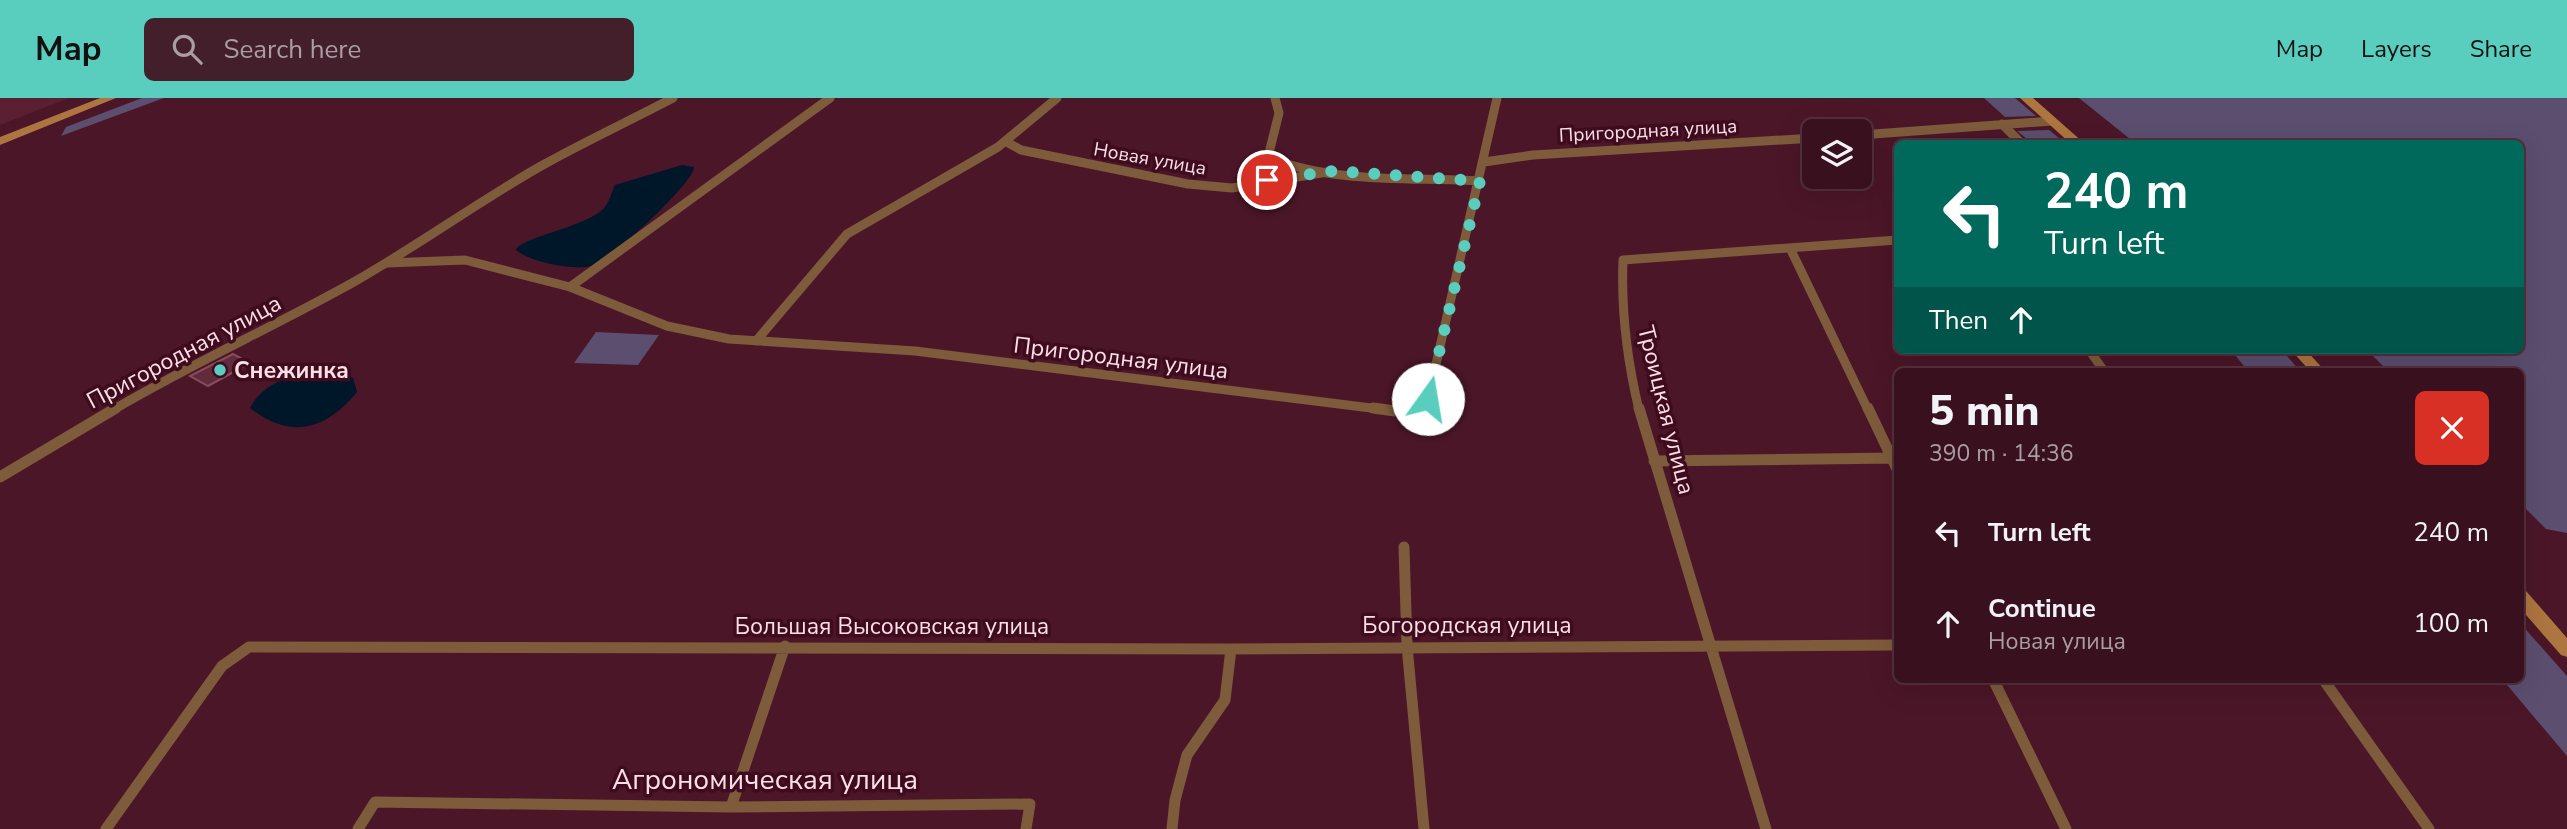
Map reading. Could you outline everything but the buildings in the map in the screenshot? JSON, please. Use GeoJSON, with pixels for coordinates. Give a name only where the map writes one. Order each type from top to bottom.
{"type":"FeatureCollection","features":[{"type":"Feature","properties":{"kind":"street"},"geometry":{"type":"LineString","coordinates":[[0,141],[110,98]]}},
{"type":"Feature","properties":{"kind":"street","name":"Пригородная улица"},"geometry":{"type":"LineString","coordinates":[[0,477],[172,375],[277,326],[387,263],[426,235],[542,166],[673,98]]}},
{"type":"Feature","properties":{"kind":"street"},"geometry":{"type":"LineString","coordinates":[[570,287],[831,98]]}},
{"type":"Feature","properties":{"kind":"street"},"geometry":{"type":"LineString","coordinates":[[756,341],[847,233],[1005,141],[1057,98]]}},
{"type":"Feature","properties":{"kind":"street"},"geometry":{"type":"LineString","coordinates":[[1275,98],[1279,113],[1268,157],[1275,162],[1333,171],[1480,181]]}},
{"type":"Feature","properties":{"kind":"street","name":"Пригородная улица"},"geometry":{"type":"LineString","coordinates":[[387,263],[465,260],[570,287],[667,326],[756,341],[915,351],[1395,411],[1415,410],[1428,399],[1497,98]]}},
{"type":"Feature","properties":{"kind":"street"},"geometry":{"type":"LineString","coordinates":[[2026,98],[2074,140]]}},
{"type":"Feature","properties":{"kind":"street"},"geometry":{"type":"LineString","coordinates":[[1872,134],[2052,121]]}},
{"type":"Feature","properties":{"kind":"street"},"geometry":{"type":"LineString","coordinates":[[2002,124],[2018,140]]}},
{"type":"Feature","properties":{"kind":"street","name":"Пригородная улица"},"geometry":{"type":"LineString","coordinates":[[1484,162],[1533,155],[1802,139]]}},
{"type":"Feature","properties":{"kind":"street","name":"Новая улица"},"geometry":{"type":"LineString","coordinates":[[1005,141],[1021,150],[1188,184],[1231,188],[1333,171]]}},
{"type":"Feature","properties":{"kind":"street","name":"Троицкая улица"},"geometry":{"type":"LineString","coordinates":[[1766,829],[1713,645],[1654,461],[1622,332],[1623,260],[1894,240]]}},
{"type":"Feature","properties":{"kind":"street"},"geometry":{"type":"LineString","coordinates":[[1654,461],[1894,458],[1790,248]]}},
{"type":"Feature","properties":{"kind":"street"},"geometry":{"type":"LineString","coordinates":[[2302,354],[2315,368]]}},
{"type":"Feature","properties":{"kind":"street"},"geometry":{"type":"LineString","coordinates":[[1404,547],[1407,646],[1424,829]]}},
{"type":"Feature","properties":{"kind":"street"},"geometry":{"type":"LineString","coordinates":[[2524,601],[2567,650]]}},
{"type":"Feature","properties":{"kind":"street","name":"Богородская улица"},"geometry":{"type":"LineString","coordinates":[[1231,649],[1894,645]]}},
{"type":"Feature","properties":{"kind":"street"},"geometry":{"type":"LineString","coordinates":[[731,807],[785,646]]}},
{"type":"Feature","properties":{"kind":"street","name":"Большая Высоковская улица"},"geometry":{"type":"LineString","coordinates":[[106,829],[222,666],[248,647],[1231,649]]}},
{"type":"Feature","properties":{"kind":"street"},"geometry":{"type":"LineString","coordinates":[[1172,829],[1175,800],[1187,755],[1225,700],[1231,649]]}},
{"type":"Feature","properties":{"kind":"street"},"geometry":{"type":"LineString","coordinates":[[1995,683],[2066,829]]}},
{"type":"Feature","properties":{"kind":"street"},"geometry":{"type":"LineString","coordinates":[[2326,683],[2429,829]]}},
{"type":"Feature","properties":{"kind":"street","name":"Агрономическая улица"},"geometry":{"type":"LineString","coordinates":[[358,829],[375,802],[731,807],[1030,804],[1026,829]]}},
{"type":"Feature","properties":{"kind":"shaded area"},"geometry":{"type":"Polygon","coordinates":[[[0,98],[69,98],[0,125],[0,98]]]}},
{"type":"Feature","properties":{"kind":"shaded area"},"geometry":{"type":"Polygon","coordinates":[[[142,98],[164,98],[61,136],[66,127],[142,98]]]}},
{"type":"Feature","properties":{"kind":"shaded area"},"geometry":{"type":"Polygon","coordinates":[[[1984,98],[2015,98],[2036,116],[2005,117],[1984,98]]]}},
{"type":"Feature","properties":{"kind":"shaded area"},"geometry":{"type":"Polygon","coordinates":[[[2079,98],[2567,98],[2567,533],[2546,529],[2524,507],[2524,368],[2385,368],[2371,354],[2524,354],[2524,140],[2131,140],[2079,98]]]}},
{"type":"Feature","properties":{"kind":"shaded area"},"geometry":{"type":"Polygon","coordinates":[[[2049,130],[2061,140],[2028,140],[2017,131],[2049,130]]]}},
{"type":"Feature","properties":{"kind":"shaded area"},"geometry":{"type":"Polygon","coordinates":[[[596,332],[659,335],[638,365],[574,363],[596,332]]]}},
{"type":"Feature","properties":{"kind":"shaded area"},"geometry":{"type":"Polygon","coordinates":[[[2234,354],[2285,354],[2297,368],[2246,368],[2234,354]]]}},
{"type":"Feature","properties":{"kind":"shaded area"},"geometry":{"type":"Polygon","coordinates":[[[2524,628],[2567,676],[2567,756],[2505,683],[2524,683],[2524,628]]]}},
{"type":"Feature","properties":{"kind":"water"},"geometry":{"type":"Polygon","coordinates":[[[682,165],[694,167],[681,188],[634,235],[595,265],[554,265],[516,250],[529,241],[594,216],[603,209],[615,185],[682,165]]]}},
{"type":"Feature","properties":{"kind":"water"},"geometry":{"type":"Polygon","coordinates":[[[320,367],[338,368],[353,378],[357,392],[333,415],[307,426],[294,427],[265,418],[250,408],[255,399],[271,386],[290,376],[320,367]]]}},
{"type":"Feature","properties":{"kind":"place","name":"Снежинка"},"geometry":{"type":"Point","coordinates":[220,370]}},
{"type":"Feature","properties":{"kind":"route"},"geometry":{"type":"LineString","coordinates":[[1267,180],[1333,171],[1480,181],[1428,399]]}}]}
